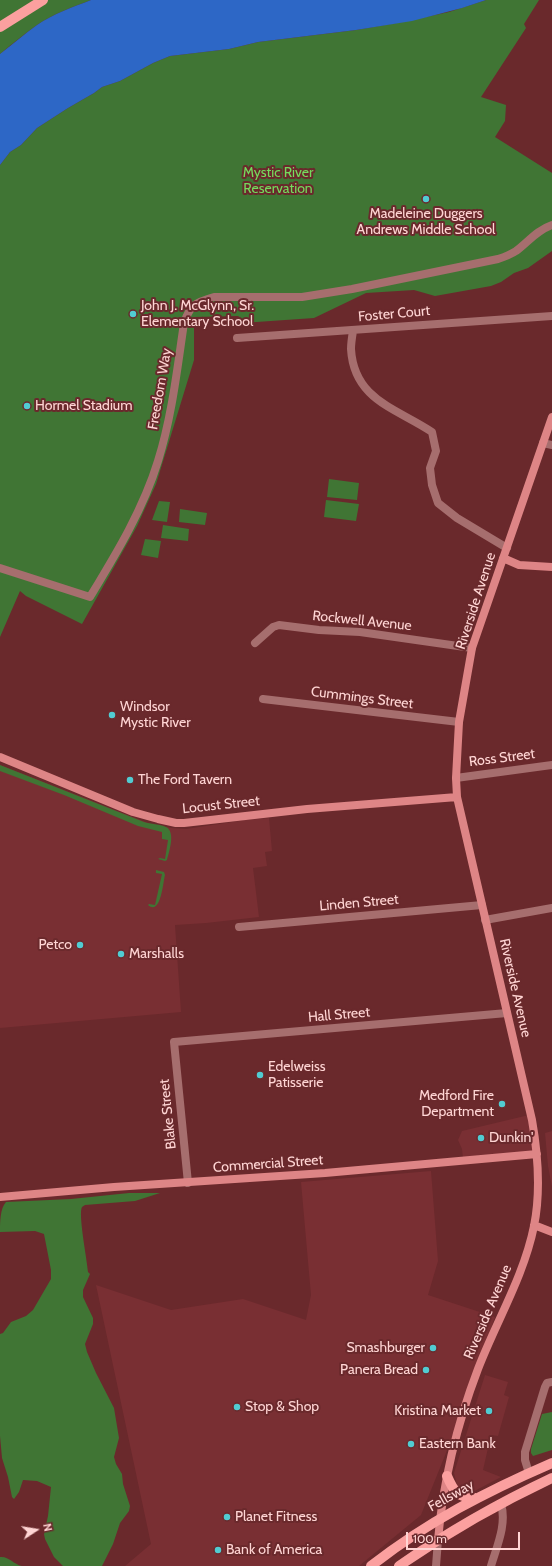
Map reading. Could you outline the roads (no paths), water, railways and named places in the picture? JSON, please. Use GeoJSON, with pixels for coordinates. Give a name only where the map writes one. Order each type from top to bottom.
{"type":"FeatureCollection","features":[{"type":"Feature","properties":{"kind":"main road"},"geometry":{"type":"LineString","coordinates":[[0,27],[43,0]]}},
{"type":"Feature","properties":{"kind":"main road","name":"Riverside Avenue"},"geometry":{"type":"LineString","coordinates":[[438,1540],[447,1476],[460,1424],[473,1383],[525,1257],[534,1225],[538,1190],[537,1154],[532,1120],[456,797],[456,778],[459,722],[472,648],[552,417]]}},
{"type":"Feature","properties":{"kind":"main road"},"geometry":{"type":"LineString","coordinates":[[503,558],[520,565],[552,567]]}},
{"type":"Feature","properties":{"kind":"main road","name":"Locust Street"},"geometry":{"type":"LineString","coordinates":[[0,757],[133,812],[176,823],[307,809],[456,797]]}},
{"type":"Feature","properties":{"kind":"main road","name":"Commercial Street"},"geometry":{"type":"LineString","coordinates":[[0,1198],[114,1187],[325,1173],[537,1154]]}},
{"type":"Feature","properties":{"kind":"main road"},"geometry":{"type":"LineString","coordinates":[[534,1225],[552,1232]]}},
{"type":"Feature","properties":{"kind":"main road","name":"Fellsway"},"geometry":{"type":"LineString","coordinates":[[371,1566],[408,1538],[440,1518],[477,1498],[552,1462]]}},
{"type":"Feature","properties":{"kind":"main road"},"geometry":{"type":"LineString","coordinates":[[447,1476],[458,1495],[466,1498],[477,1498]]}},
{"type":"Feature","properties":{"kind":"main road"},"geometry":{"type":"LineString","coordinates":[[399,1566],[438,1540],[501,1504],[552,1478]]}},
{"type":"Feature","properties":{"kind":"street","name":"Freedom Way"},"geometry":{"type":"LineString","coordinates":[[0,568],[90,597],[113,559],[136,514],[158,462],[170,413],[184,323],[188,311],[195,305],[214,297],[282,298],[330,293],[498,259],[514,252],[543,228],[552,225]]}},
{"type":"Feature","properties":{"kind":"street","name":"Foster Court"},"geometry":{"type":"LineString","coordinates":[[237,338],[302,332],[353,331],[552,316]]}},
{"type":"Feature","properties":{"kind":"street"},"geometry":{"type":"LineString","coordinates":[[353,331],[351,348],[354,366],[361,383],[371,395],[398,413],[432,432],[436,451],[430,468],[432,485],[438,503],[457,518],[507,548]]}},
{"type":"Feature","properties":{"kind":"street"},"geometry":{"type":"LineString","coordinates":[[543,443],[552,445]]}},
{"type":"Feature","properties":{"kind":"street","name":"Rockwell Avenue"},"geometry":{"type":"LineString","coordinates":[[255,643],[273,627],[279,625],[318,630],[360,632],[472,648]]}},
{"type":"Feature","properties":{"kind":"street","name":"Cummings Street"},"geometry":{"type":"LineString","coordinates":[[263,700],[459,722]]}},
{"type":"Feature","properties":{"kind":"street","name":"Ross Street"},"geometry":{"type":"LineString","coordinates":[[456,778],[552,765]]}},
{"type":"Feature","properties":{"kind":"street","name":"Linden Street"},"geometry":{"type":"LineString","coordinates":[[239,927],[482,905]]}},
{"type":"Feature","properties":{"kind":"street"},"geometry":{"type":"LineString","coordinates":[[485,920],[552,908]]}},
{"type":"Feature","properties":{"kind":"street","name":"Hall Street"},"geometry":{"type":"LineString","coordinates":[[174,1042],[507,1013]]}},
{"type":"Feature","properties":{"kind":"street","name":"Blake Street"},"geometry":{"type":"LineString","coordinates":[[174,1042],[188,1183]]}},
{"type":"Feature","properties":{"kind":"street"},"geometry":{"type":"LineString","coordinates":[[529,1473],[525,1460],[525,1452],[545,1387],[547,1383],[552,1382]]}},
{"type":"Feature","properties":{"kind":"street"},"geometry":{"type":"LineString","coordinates":[[491,1566],[502,1526],[503,1513],[501,1504]]}},
{"type":"Feature","properties":{"kind":"street","name":"Riverside Avenue"},"geometry":{"type":"LineString","coordinates":[[436,1566],[438,1540]]}},
{"type":"Feature","properties":{"kind":"water"},"geometry":{"type":"Polygon","coordinates":[[[91,0],[486,0],[412,21],[356,30],[258,42],[229,49],[170,56],[153,63],[120,81],[102,87],[68,108],[37,128],[21,145],[10,152],[0,165],[0,54],[43,21],[91,0]]]}},
{"type":"Feature","properties":{"kind":"place","name":"Madeleine Duggers Andrews Middle School"},"geometry":{"type":"Point","coordinates":[426,199]}},
{"type":"Feature","properties":{"kind":"place","name":"John J. McGlynn, Sr. Elementary School"},"geometry":{"type":"Point","coordinates":[133,314]}},
{"type":"Feature","properties":{"kind":"place","name":"Hormel Stadium"},"geometry":{"type":"Point","coordinates":[27,406]}},
{"type":"Feature","properties":{"kind":"place","name":"Windsor Mystic River"},"geometry":{"type":"Point","coordinates":[112,715]}},
{"type":"Feature","properties":{"kind":"place","name":"The Ford Tavern"},"geometry":{"type":"Point","coordinates":[130,780]}},
{"type":"Feature","properties":{"kind":"place","name":"Petco"},"geometry":{"type":"Point","coordinates":[80,945]}},
{"type":"Feature","properties":{"kind":"place","name":"Marshalls"},"geometry":{"type":"Point","coordinates":[121,954]}},
{"type":"Feature","properties":{"kind":"place","name":"Edelweiss Patisserie"},"geometry":{"type":"Point","coordinates":[260,1075]}},
{"type":"Feature","properties":{"kind":"place","name":"Medford Fire Department"},"geometry":{"type":"Point","coordinates":[502,1104]}},
{"type":"Feature","properties":{"kind":"place","name":"Dunkin'"},"geometry":{"type":"Point","coordinates":[481,1138]}},
{"type":"Feature","properties":{"kind":"place","name":"Smashburger"},"geometry":{"type":"Point","coordinates":[433,1348]}},
{"type":"Feature","properties":{"kind":"place","name":"Panera Bread"},"geometry":{"type":"Point","coordinates":[426,1370]}},
{"type":"Feature","properties":{"kind":"place","name":"Stop & Shop"},"geometry":{"type":"Point","coordinates":[237,1407]}},
{"type":"Feature","properties":{"kind":"place","name":"Kristina Market"},"geometry":{"type":"Point","coordinates":[489,1411]}},
{"type":"Feature","properties":{"kind":"place","name":"Eastern Bank"},"geometry":{"type":"Point","coordinates":[411,1444]}},
{"type":"Feature","properties":{"kind":"place","name":"Planet Fitness"},"geometry":{"type":"Point","coordinates":[227,1517]}},
{"type":"Feature","properties":{"kind":"place","name":"Bank of America"},"geometry":{"type":"Point","coordinates":[218,1550]}},
{"type":"Feature","properties":{"kind":"park label","name":"Mystic River Reservation"},"geometry":{"type":"Point","coordinates":[278,182]}}]}
